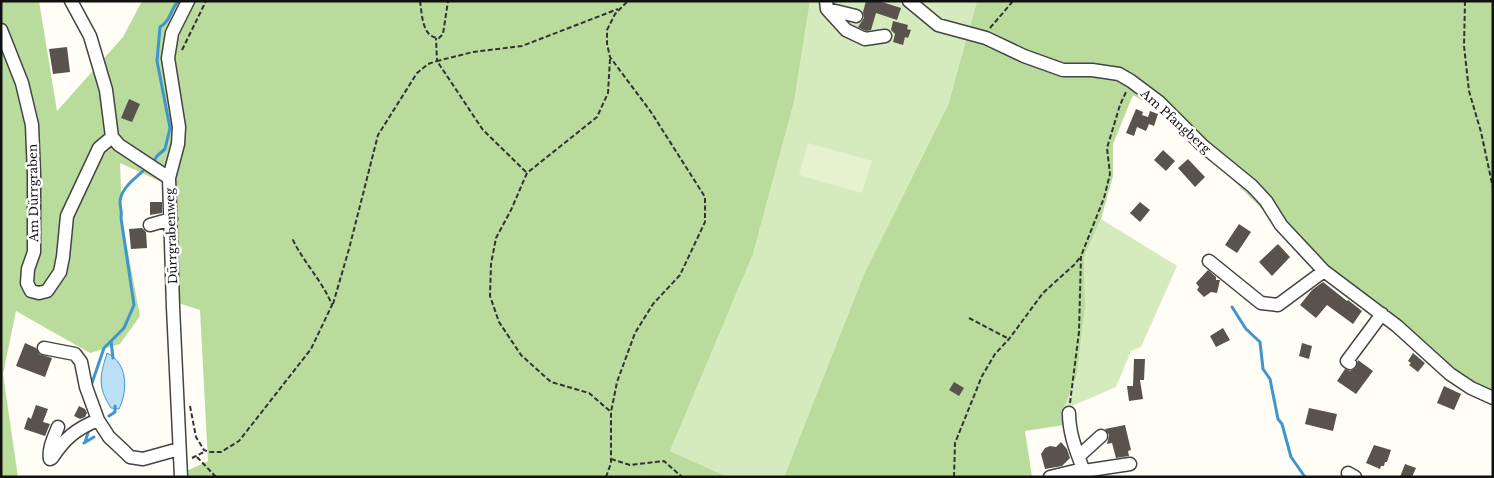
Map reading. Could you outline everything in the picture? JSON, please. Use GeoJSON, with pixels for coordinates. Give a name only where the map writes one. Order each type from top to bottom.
{"type":"FeatureCollection","features":[{"type":"Feature","properties":{"kind":"street"},"geometry":{"type":"LineString","coordinates":[[71,1],[90,36],[106,90],[112,137],[118,145],[169,178]]}},
{"type":"Feature","properties":{"kind":"street","name":"Dürrgrabenweg"},"geometry":{"type":"LineString","coordinates":[[181,477],[169,178],[178,144],[179,127],[168,58],[172,33],[188,1]]}},
{"type":"Feature","properties":{"kind":"street"},"geometry":{"type":"LineString","coordinates":[[897,1],[938,25]]}},
{"type":"Feature","properties":{"kind":"street","name":"Am Pfangberg"},"geometry":{"type":"LineString","coordinates":[[909,1],[938,25],[986,38],[1024,56],[1062,70],[1092,70],[1119,74],[1131,81],[1159,102],[1203,146],[1252,186],[1266,201],[1281,225],[1324,271],[1397,326],[1450,374],[1471,388],[1493,398]]}},
{"type":"Feature","properties":{"kind":"street"},"geometry":{"type":"LineString","coordinates":[[826,5],[856,16]]}},
{"type":"Feature","properties":{"kind":"street"},"geometry":{"type":"LineString","coordinates":[[826,5],[846,30],[865,39],[885,36]]}},
{"type":"Feature","properties":{"kind":"street","name":"Am Dürrgraben"},"geometry":{"type":"LineString","coordinates":[[1,30],[22,83],[32,125],[34,252],[28,269],[27,283],[32,291],[39,293],[47,291],[60,272],[67,216],[99,148],[112,137]]}},
{"type":"Feature","properties":{"kind":"street"},"geometry":{"type":"LineString","coordinates":[[150,225],[171,219]]}},
{"type":"Feature","properties":{"kind":"street"},"geometry":{"type":"LineString","coordinates":[[1209,261],[1261,303],[1278,305],[1324,271]]}},
{"type":"Feature","properties":{"kind":"street"},"geometry":{"type":"LineString","coordinates":[[1350,363],[1347,360],[1382,314]]}},
{"type":"Feature","properties":{"kind":"street"},"geometry":{"type":"LineString","coordinates":[[44,348],[75,354],[81,362],[86,387],[98,420],[109,437],[130,457],[144,459],[179,449]]}},
{"type":"Feature","properties":{"kind":"street"},"geometry":{"type":"LineString","coordinates":[[1069,413],[1070,432],[1085,472]]}},
{"type":"Feature","properties":{"kind":"street"},"geometry":{"type":"LineString","coordinates":[[58,427],[48,456],[50,459],[74,432],[98,420]]}},
{"type":"Feature","properties":{"kind":"street"},"geometry":{"type":"LineString","coordinates":[[1079,456],[1101,436]]}},
{"type":"Feature","properties":{"kind":"street"},"geometry":{"type":"LineString","coordinates":[[1050,477],[1130,464]]}},
{"type":"Feature","properties":{"kind":"path"},"geometry":{"type":"LineString","coordinates":[[180,56],[184,44],[206,1]]}},
{"type":"Feature","properties":{"kind":"path"},"geometry":{"type":"LineString","coordinates":[[420,1],[424,24],[428,33],[436,38],[443,34],[448,1]]}},
{"type":"Feature","properties":{"kind":"path"},"geometry":{"type":"LineString","coordinates":[[611,412],[589,393],[551,382],[521,355],[499,322],[490,296],[491,264],[496,238],[527,173],[597,117],[608,93],[610,57],[607,44],[607,30],[615,14],[628,1]]}},
{"type":"Feature","properties":{"kind":"path"},"geometry":{"type":"LineString","coordinates":[[990,28],[1013,1]]}},
{"type":"Feature","properties":{"kind":"path"},"geometry":{"type":"LineString","coordinates":[[1465,2],[1464,46],[1468,91],[1481,132],[1493,188]]}},
{"type":"Feature","properties":{"kind":"path"},"geometry":{"type":"LineString","coordinates":[[190,404],[196,437],[204,450],[221,452],[239,441],[311,349],[332,305],[349,249],[378,135],[417,73],[428,64],[437,61],[473,52],[522,46],[621,9]]}},
{"type":"Feature","properties":{"kind":"path"},"geometry":{"type":"LineString","coordinates":[[436,38],[437,61],[483,130],[527,173]]}},
{"type":"Feature","properties":{"kind":"path"},"geometry":{"type":"LineString","coordinates":[[606,477],[611,459],[611,412],[617,382],[635,333],[653,304],[680,275],[705,222],[705,197],[651,112],[610,57]]}},
{"type":"Feature","properties":{"kind":"path"},"geometry":{"type":"LineString","coordinates":[[954,477],[955,443],[982,376],[995,354],[1009,339],[1043,293],[1075,264],[1081,256],[1104,198],[1110,174],[1107,148],[1120,105],[1131,81]]}},
{"type":"Feature","properties":{"kind":"path"},"geometry":{"type":"LineString","coordinates":[[292,238],[306,264],[325,288],[332,305]]}},
{"type":"Feature","properties":{"kind":"path"},"geometry":{"type":"LineString","coordinates":[[1069,413],[1079,332],[1081,256]]}},
{"type":"Feature","properties":{"kind":"path"},"geometry":{"type":"LineString","coordinates":[[969,318],[1009,339]]}},
{"type":"Feature","properties":{"kind":"path"},"geometry":{"type":"LineString","coordinates":[[196,456],[216,477]]}},
{"type":"Feature","properties":{"kind":"path"},"geometry":{"type":"LineString","coordinates":[[611,459],[630,464],[664,461],[682,477]]}},
{"type":"Feature","properties":{"kind":"green space"},"geometry":{"type":"Polygon","coordinates":[[[1,1],[39,1],[57,111],[123,37],[142,1],[810,1],[794,102],[753,254],[670,451],[728,477],[180,477],[180,474],[208,461],[200,310],[172,301],[166,184],[120,163],[122,220],[140,316],[120,344],[90,353],[16,311],[3,374],[18,477],[1,477],[1,1]]]}},
{"type":"Feature","properties":{"kind":"green space"},"geometry":{"type":"Polygon","coordinates":[[[810,1],[977,1],[948,105],[864,274],[784,477],[728,477],[670,451],[753,254],[794,102],[810,1]]]}},
{"type":"Feature","properties":{"kind":"green space"},"geometry":{"type":"Polygon","coordinates":[[[977,1],[1493,1],[1493,397],[1345,294],[1306,263],[1267,214],[1187,134],[1161,112],[1133,95],[1113,144],[1113,176],[1101,219],[1084,257],[1085,306],[1077,375],[1063,410],[1064,425],[1025,431],[1032,477],[784,477],[864,274],[948,105],[977,1]]]}},
{"type":"Feature","properties":{"kind":"green space"},"geometry":{"type":"Polygon","coordinates":[[[808,143],[872,161],[862,193],[799,175],[808,143]]]}},
{"type":"Feature","properties":{"kind":"green space"},"geometry":{"type":"Polygon","coordinates":[[[1101,219],[1177,266],[1141,347],[1131,351],[1116,387],[1063,410],[1077,375],[1085,306],[1084,257],[1101,219]]]}},
{"type":"Feature","properties":{"kind":"water"},"geometry":{"type":"Polygon","coordinates":[[[107,353],[119,363],[124,378],[124,394],[119,409],[111,408],[103,393],[101,375],[107,353]]]}},
{"type":"Feature","properties":{"kind":"building"},"geometry":{"type":"Polygon","coordinates":[[[866,1],[879,1],[901,8],[897,20],[876,13],[871,30],[866,31],[858,27],[864,18],[863,12],[866,1]]]}},
{"type":"Feature","properties":{"kind":"building"},"geometry":{"type":"Polygon","coordinates":[[[893,21],[908,25],[907,29],[911,30],[908,38],[905,37],[903,45],[893,42],[895,34],[891,30],[893,21]]]}},
{"type":"Feature","properties":{"kind":"building"},"geometry":{"type":"Polygon","coordinates":[[[67,47],[70,72],[53,74],[49,49],[67,47]]]}},
{"type":"Feature","properties":{"kind":"building"},"geometry":{"type":"Polygon","coordinates":[[[129,99],[140,104],[132,122],[121,118],[129,99]]]}},
{"type":"Feature","properties":{"kind":"building"},"geometry":{"type":"Polygon","coordinates":[[[1136,109],[1143,112],[1142,115],[1148,117],[1150,111],[1158,114],[1154,126],[1149,124],[1146,131],[1137,127],[1134,136],[1126,133],[1136,109]]]}},
{"type":"Feature","properties":{"kind":"building"},"geometry":{"type":"Polygon","coordinates":[[[1163,150],[1175,161],[1166,171],[1154,160],[1163,150]]]}},
{"type":"Feature","properties":{"kind":"building"},"geometry":{"type":"Polygon","coordinates":[[[1188,159],[1205,177],[1195,187],[1178,168],[1188,159]]]}},
{"type":"Feature","properties":{"kind":"building"},"geometry":{"type":"Polygon","coordinates":[[[150,202],[162,202],[162,213],[150,215],[150,202]]]}},
{"type":"Feature","properties":{"kind":"building"},"geometry":{"type":"Polygon","coordinates":[[[1140,202],[1150,210],[1140,222],[1130,213],[1140,202]]]}},
{"type":"Feature","properties":{"kind":"building"},"geometry":{"type":"Polygon","coordinates":[[[1239,224],[1251,232],[1237,253],[1225,245],[1239,224]]]}},
{"type":"Feature","properties":{"kind":"building"},"geometry":{"type":"Polygon","coordinates":[[[142,228],[146,232],[147,248],[131,249],[129,229],[142,228]]]}},
{"type":"Feature","properties":{"kind":"building"},"geometry":{"type":"Polygon","coordinates":[[[1278,244],[1290,257],[1272,276],[1259,262],[1278,244]]]}},
{"type":"Feature","properties":{"kind":"building"},"geometry":{"type":"Polygon","coordinates":[[[1208,270],[1216,277],[1216,280],[1220,280],[1217,293],[1211,292],[1204,297],[1197,290],[1199,287],[1196,283],[1208,270]]]}},
{"type":"Feature","properties":{"kind":"building"},"geometry":{"type":"Polygon","coordinates":[[[1323,282],[1362,311],[1353,324],[1327,305],[1316,318],[1300,305],[1312,290],[1323,282]]]}},
{"type":"Feature","properties":{"kind":"building"},"geometry":{"type":"Polygon","coordinates":[[[1223,328],[1230,340],[1216,347],[1210,336],[1223,328]]]}},
{"type":"Feature","properties":{"kind":"building"},"geometry":{"type":"Polygon","coordinates":[[[25,343],[36,348],[39,354],[52,358],[45,377],[16,366],[25,343]]]}},
{"type":"Feature","properties":{"kind":"building"},"geometry":{"type":"Polygon","coordinates":[[[1302,343],[1312,346],[1309,359],[1299,356],[1302,343]]]}},
{"type":"Feature","properties":{"kind":"building"},"geometry":{"type":"Polygon","coordinates":[[[1413,353],[1425,363],[1418,372],[1409,365],[1411,363],[1408,361],[1413,353]]]}},
{"type":"Feature","properties":{"kind":"building"},"geometry":{"type":"Polygon","coordinates":[[[1134,359],[1145,359],[1144,380],[1140,380],[1143,399],[1129,401],[1127,386],[1133,386],[1134,359]]]}},
{"type":"Feature","properties":{"kind":"building"},"geometry":{"type":"Polygon","coordinates":[[[1358,360],[1373,371],[1356,394],[1337,381],[1345,369],[1350,371],[1356,368],[1358,360]]]}},
{"type":"Feature","properties":{"kind":"building"},"geometry":{"type":"Polygon","coordinates":[[[954,382],[964,388],[959,396],[949,390],[954,382]]]}},
{"type":"Feature","properties":{"kind":"building"},"geometry":{"type":"Polygon","coordinates":[[[1444,386],[1461,394],[1454,410],[1437,403],[1444,386]]]}},
{"type":"Feature","properties":{"kind":"building"},"geometry":{"type":"Polygon","coordinates":[[[36,405],[48,409],[43,422],[50,424],[45,436],[24,429],[28,417],[31,419],[36,405]]]}},
{"type":"Feature","properties":{"kind":"building"},"geometry":{"type":"Polygon","coordinates":[[[79,406],[85,409],[87,413],[85,417],[80,419],[74,416],[79,406]]]}},
{"type":"Feature","properties":{"kind":"building"},"geometry":{"type":"Polygon","coordinates":[[[1309,408],[1337,414],[1333,431],[1305,424],[1309,408]]]}},
{"type":"Feature","properties":{"kind":"building"},"geometry":{"type":"Polygon","coordinates":[[[1125,425],[1131,450],[1128,451],[1129,456],[1116,458],[1112,443],[1107,444],[1109,435],[1105,429],[1125,425]]]}},
{"type":"Feature","properties":{"kind":"building"},"geometry":{"type":"Polygon","coordinates":[[[1061,442],[1067,449],[1070,458],[1062,466],[1045,469],[1041,454],[1045,448],[1050,446],[1056,447],[1061,442]]]}},
{"type":"Feature","properties":{"kind":"building"},"geometry":{"type":"Polygon","coordinates":[[[1374,445],[1391,450],[1387,462],[1380,469],[1366,463],[1374,445]]]}},
{"type":"Feature","properties":{"kind":"building"},"geometry":{"type":"Polygon","coordinates":[[[1405,464],[1416,468],[1412,477],[1400,477],[1405,464]]]}},
{"type":"Feature","properties":{"kind":"waterway"},"geometry":{"type":"LineString","coordinates":[[152,164],[165,149],[170,128],[157,61],[160,27],[167,21],[178,1]]}},
{"type":"Feature","properties":{"kind":"waterway"},"geometry":{"type":"LineString","coordinates":[[92,383],[104,348],[124,328],[134,305],[120,201],[125,188],[143,171]]}},
{"type":"Feature","properties":{"kind":"waterway"},"geometry":{"type":"LineString","coordinates":[[1232,307],[1246,329],[1260,342],[1263,369],[1270,379],[1278,419],[1282,424],[1291,457],[1305,477]]}},
{"type":"Feature","properties":{"kind":"waterway"},"geometry":{"type":"LineString","coordinates":[[111,341],[113,358]]}},
{"type":"Feature","properties":{"kind":"waterway"},"geometry":{"type":"LineString","coordinates":[[109,416],[115,412],[115,406]]}},
{"type":"Feature","properties":{"kind":"waterway"},"geometry":{"type":"LineString","coordinates":[[85,442],[88,433]]}},
{"type":"Feature","properties":{"kind":"waterway"},"geometry":{"type":"LineString","coordinates":[[84,443],[94,437]]}}]}
